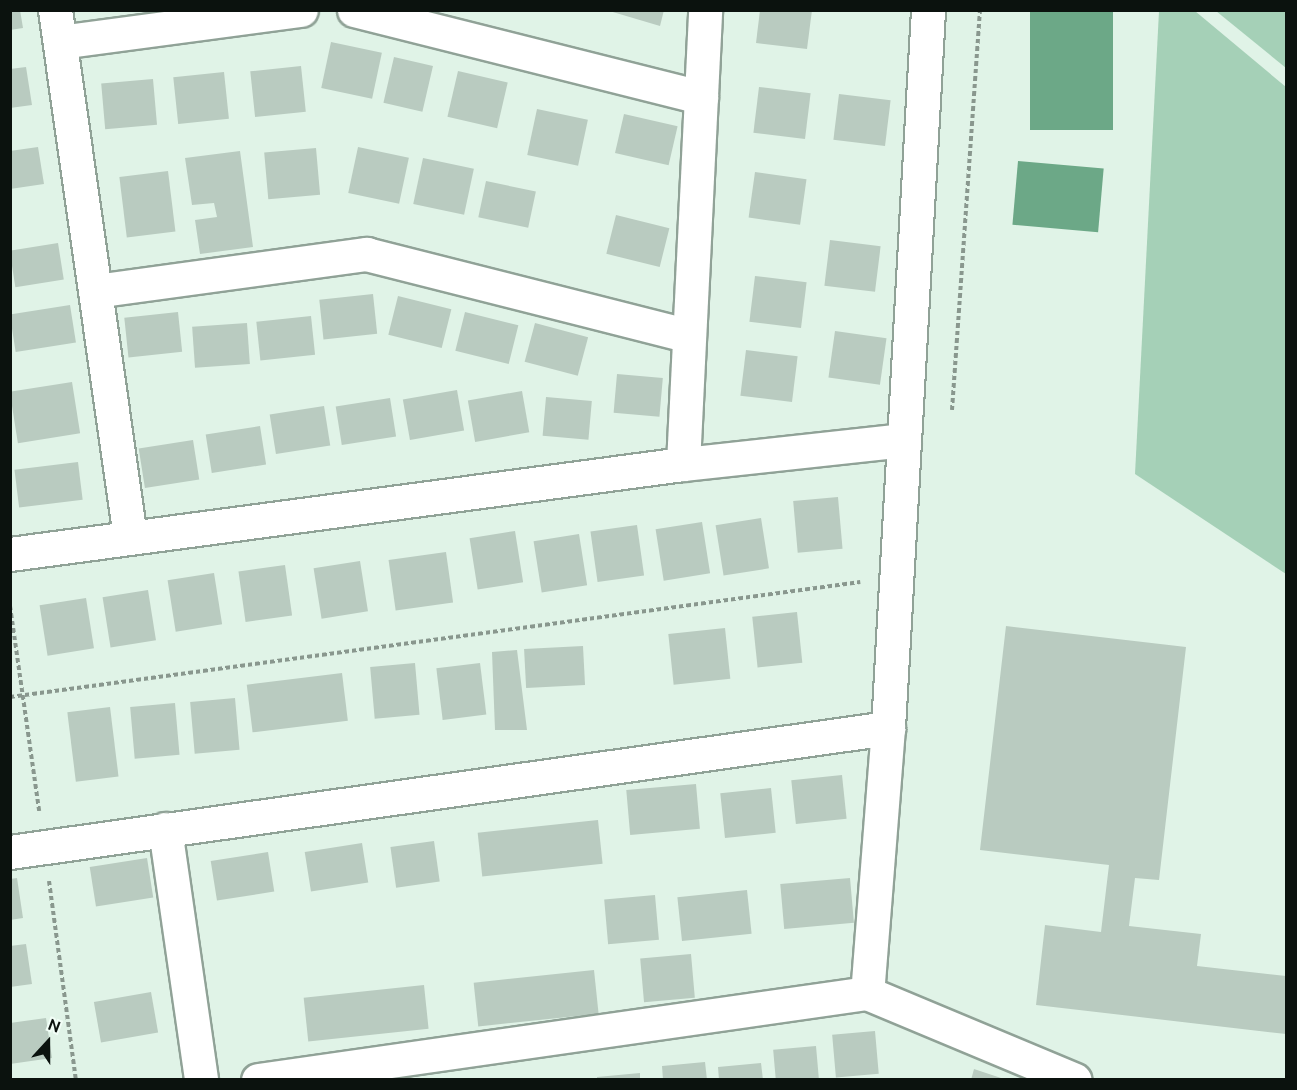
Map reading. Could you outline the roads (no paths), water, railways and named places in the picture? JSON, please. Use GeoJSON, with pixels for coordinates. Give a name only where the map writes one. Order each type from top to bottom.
{"type":"FeatureCollection","features":[{"type":"Feature","properties":{"kind":"street"},"geometry":{"type":"LineString","coordinates":[[130,537],[57,26],[302,10]]}},
{"type":"Feature","properties":{"kind":"street"},"geometry":{"type":"LineString","coordinates":[[354,10],[701,97]]}},
{"type":"Feature","properties":{"kind":"street"},"geometry":{"type":"LineString","coordinates":[[683,464],[705,10]]}},
{"type":"Feature","properties":{"kind":"street"},"geometry":{"type":"LineString","coordinates":[[867,993],[888,729],[928,10]]}},
{"type":"Feature","properties":{"kind":"street"},"geometry":{"type":"LineString","coordinates":[[95,291],[366,254],[689,336]]}},
{"type":"Feature","properties":{"kind":"street"},"geometry":{"type":"LineString","coordinates":[[10,554],[683,464],[904,440]]}},
{"type":"Feature","properties":{"kind":"street"},"geometry":{"type":"LineString","coordinates":[[10,852],[888,729]]}},
{"type":"Feature","properties":{"kind":"street"},"geometry":{"type":"LineString","coordinates":[[165,829],[201,1080]]}},
{"type":"Feature","properties":{"kind":"street"},"geometry":{"type":"LineString","coordinates":[[258,1080],[867,993],[1075,1080]]}}]}
